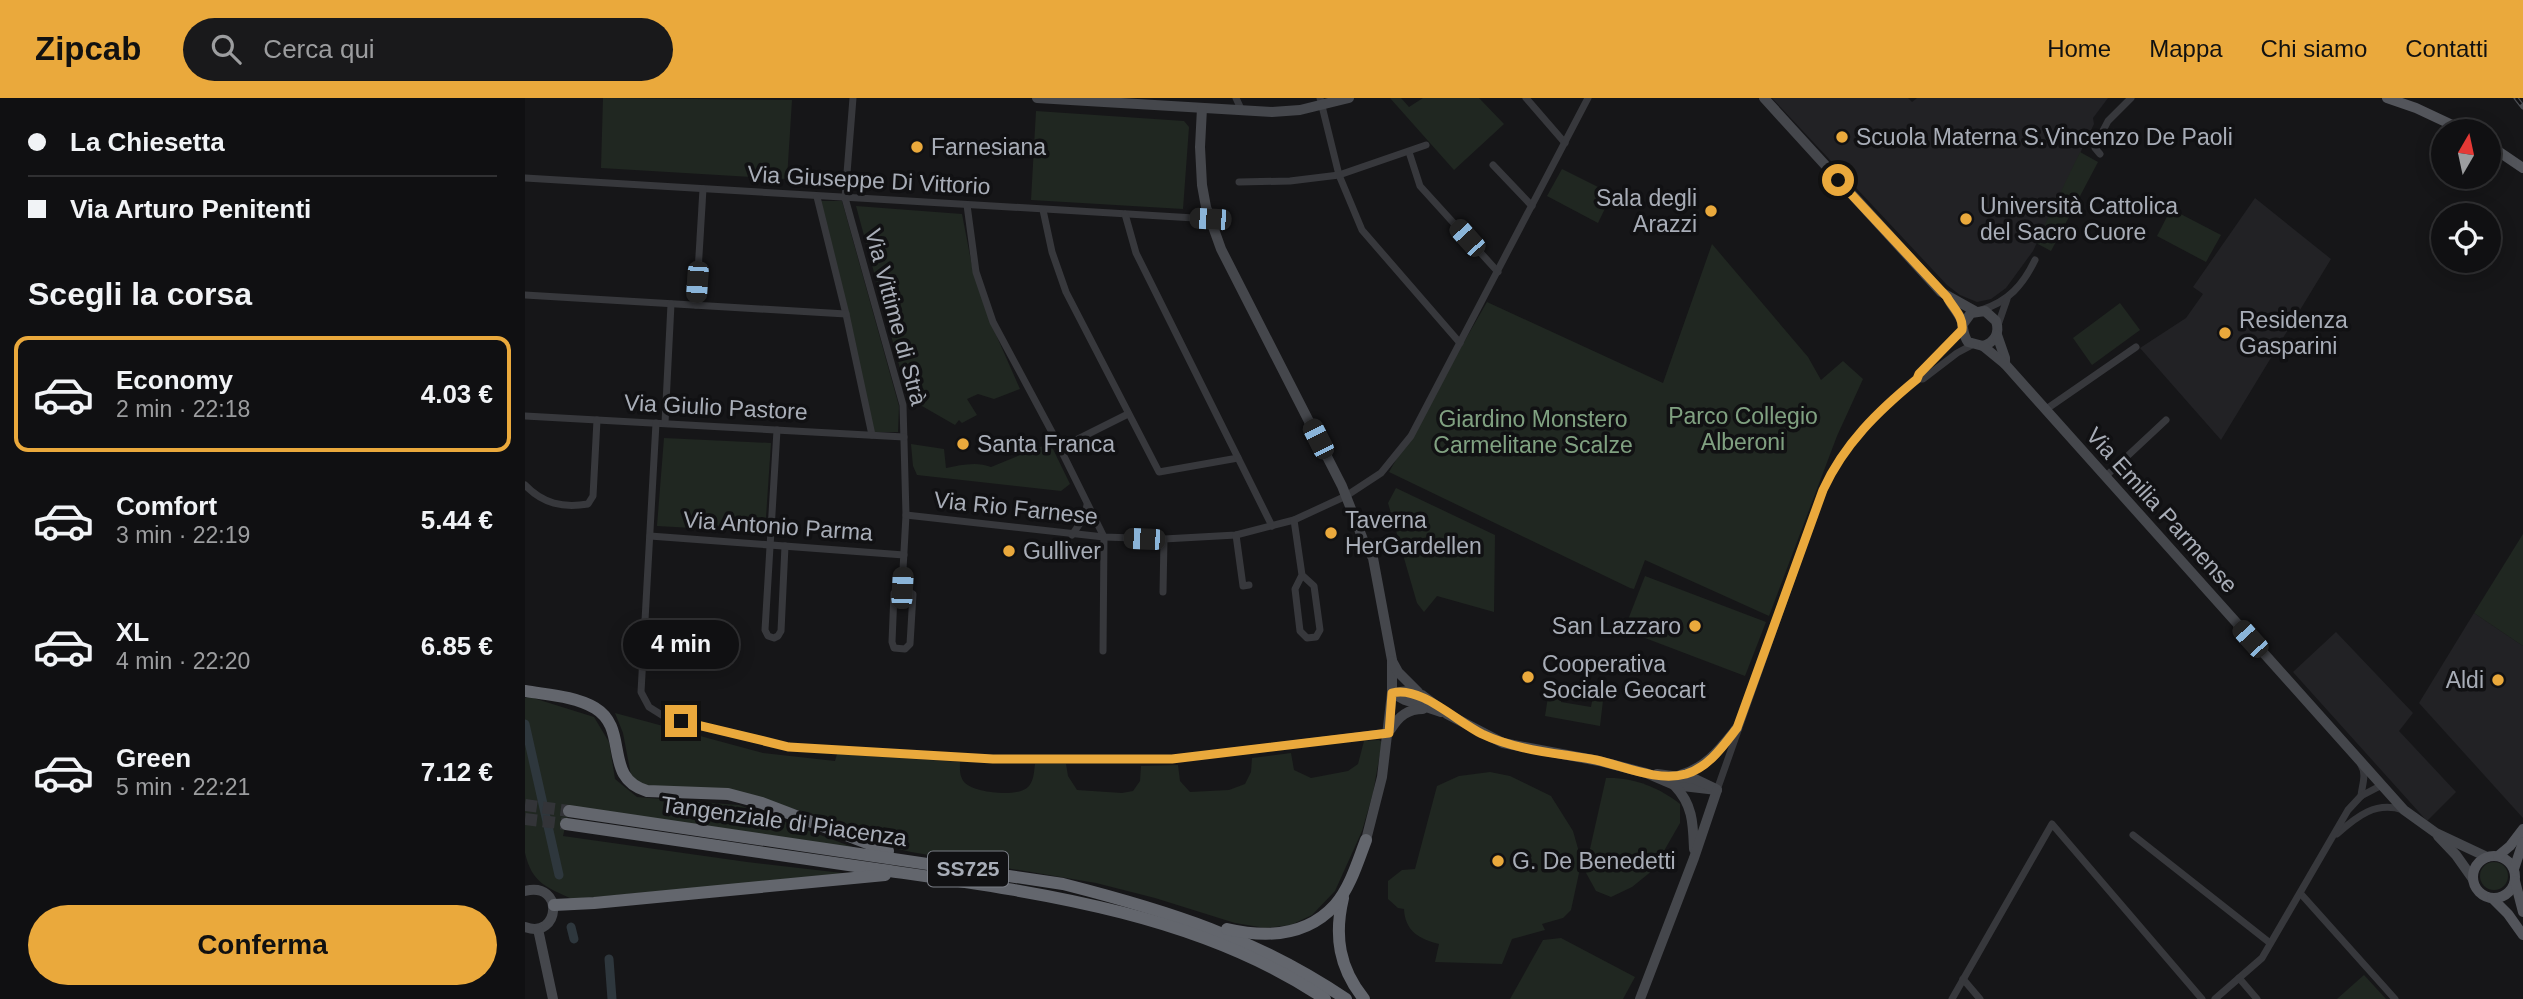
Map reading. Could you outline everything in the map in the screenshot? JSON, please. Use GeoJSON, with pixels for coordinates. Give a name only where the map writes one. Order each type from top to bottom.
{"type":"FeatureCollection","features":[{"type":"Feature","properties":{"kind":"highway"},"geometry":{"type":"LineString","coordinates":[[525,691],[578,701],[596,709],[608,720],[619,764],[626,779],[634,787],[729,794],[762,803],[911,860]]}},
{"type":"Feature","properties":{"kind":"highway","name":"Tangenziale di Piacenza"},"geometry":{"type":"LineString","coordinates":[[1325,999],[1274,969],[1205,939],[1133,915],[1064,900],[567,818],[911,860],[1063,884],[1136,902],[1196,921],[1278,957],[1346,999]]}},
{"type":"Feature","properties":{"kind":"highway"},"geometry":{"type":"LineString","coordinates":[[1364,999],[1345,971],[1338,942],[1338,918],[1346,888],[1366,840]]}},
{"type":"Feature","properties":{"kind":"highway"},"geometry":{"type":"LineString","coordinates":[[554,905],[908,874]]}},
{"type":"Feature","properties":{"kind":"highway"},"geometry":{"type":"LineString","coordinates":[[1196,921],[1273,936],[1297,930],[1316,920],[1335,905],[1346,888]]}},
{"type":"Feature","properties":{"kind":"main road"},"geometry":{"type":"LineString","coordinates":[[1037,98],[1243,111],[1288,111],[1321,101],[1349,98]]}},
{"type":"Feature","properties":{"kind":"main road"},"geometry":{"type":"LineString","coordinates":[[1764,98],[1947,297],[1965,339],[1972,345],[1983,346],[1992,342],[1997,330],[1990,313],[1978,311],[1947,297]]}},
{"type":"Feature","properties":{"kind":"main road"},"geometry":{"type":"LineString","coordinates":[[2386,98],[2439,119]]}},
{"type":"Feature","properties":{"kind":"main road"},"geometry":{"type":"LineString","coordinates":[[1202,108],[1201,173],[1210,219],[1221,249],[1346,496],[1373,558],[1392,660],[1392,693],[1382,778],[1366,840]]}},
{"type":"Feature","properties":{"kind":"main road"},"geometry":{"type":"LineString","coordinates":[[2501,153],[2523,168]]}},
{"type":"Feature","properties":{"kind":"main road"},"geometry":{"type":"LineString","coordinates":[[1962,327],[1967,316],[1978,311]]}},
{"type":"Feature","properties":{"kind":"main road","name":"Via Emilia Parmense"},"geometry":{"type":"LineString","coordinates":[[1997,330],[2005,364]]}},
{"type":"Feature","properties":{"kind":"main road","name":"Via Emilia Parmense"},"geometry":{"type":"LineString","coordinates":[[1983,346],[2005,364],[2404,810],[2436,834],[2456,855],[2473,879]]}},
{"type":"Feature","properties":{"kind":"main road"},"geometry":{"type":"LineString","coordinates":[[1392,660],[1398,671],[1422,695],[1447,714],[1503,743],[1599,761],[1717,790],[1640,999]]}},
{"type":"Feature","properties":{"kind":"main road"},"geometry":{"type":"LineString","coordinates":[[1392,693],[1408,691],[1422,695]]}},
{"type":"Feature","properties":{"kind":"main road"},"geometry":{"type":"LineString","coordinates":[[1392,693],[1428,709],[1447,714]]}},
{"type":"Feature","properties":{"kind":"main road"},"geometry":{"type":"LineString","coordinates":[[1389,733],[1397,719],[1404,714],[1415,709],[1428,709]]}},
{"type":"Feature","properties":{"kind":"main road"},"geometry":{"type":"LineString","coordinates":[[1677,780],[1714,756],[1737,728]]}},
{"type":"Feature","properties":{"kind":"main road"},"geometry":{"type":"LineString","coordinates":[[1677,780],[1693,816],[1694,858]]}},
{"type":"Feature","properties":{"kind":"main road"},"geometry":{"type":"LineString","coordinates":[[2523,829],[2510,846],[2476,866],[2473,879],[2479,892],[2492,898],[2523,935]]}},
{"type":"Feature","properties":{"kind":"main road","name":"Via Emilia Parmense"},"geometry":{"type":"LineString","coordinates":[[2436,834],[2493,856]]}},
{"type":"Feature","properties":{"kind":"main road"},"geometry":{"type":"LineString","coordinates":[[2492,898],[2504,895],[2514,875],[2523,842]]}},
{"type":"Feature","properties":{"kind":"main road"},"geometry":{"type":"LineString","coordinates":[[2493,856],[2508,860],[2523,912]]}},
{"type":"Feature","properties":{"kind":"main road"},"geometry":{"type":"LineString","coordinates":[[525,927],[538,929],[548,924],[554,905],[548,895],[538,889],[526,888]]}},
{"type":"Feature","properties":{"kind":"main road"},"geometry":{"type":"LineString","coordinates":[[538,929],[553,999]]}},
{"type":"Feature","properties":{"kind":"street","name":"Via Vittime di Strà"},"geometry":{"type":"LineString","coordinates":[[853,98],[845,198],[903,405],[906,515],[902,588]]}},
{"type":"Feature","properties":{"kind":"street"},"geometry":{"type":"LineString","coordinates":[[1235,98],[1243,111]]}},
{"type":"Feature","properties":{"kind":"street"},"geometry":{"type":"LineString","coordinates":[[1526,98],[1565,143]]}},
{"type":"Feature","properties":{"kind":"street","name":"Via Rio Farnese"},"geometry":{"type":"LineString","coordinates":[[906,515],[1072,535],[1164,539],[1236,535],[1294,520],[1346,496],[1381,473],[1411,436],[1588,98]]}},
{"type":"Feature","properties":{"kind":"street"},"geometry":{"type":"LineString","coordinates":[[2100,154],[2095,148],[2108,121],[2131,98]]}},
{"type":"Feature","properties":{"kind":"street"},"geometry":{"type":"LineString","coordinates":[[1321,101],[1339,175],[1362,230],[1460,343]]}},
{"type":"Feature","properties":{"kind":"street"},"geometry":{"type":"LineString","coordinates":[[1239,182],[1290,181],[1339,175],[1426,145]]}},
{"type":"Feature","properties":{"kind":"street"},"geometry":{"type":"LineString","coordinates":[[1409,152],[1420,186],[1498,272]]}},
{"type":"Feature","properties":{"kind":"street"},"geometry":{"type":"LineString","coordinates":[[1493,165],[1532,206]]}},
{"type":"Feature","properties":{"kind":"street","name":"Via Giuseppe Di Vittorio"},"geometry":{"type":"LineString","coordinates":[[525,178],[1210,219]]}},
{"type":"Feature","properties":{"kind":"street"},"geometry":{"type":"LineString","coordinates":[[696,305],[703,189]]}},
{"type":"Feature","properties":{"kind":"street"},"geometry":{"type":"LineString","coordinates":[[817,197],[872,435]]}},
{"type":"Feature","properties":{"kind":"street"},"geometry":{"type":"LineString","coordinates":[[967,205],[976,272],[993,322],[1104,537],[1103,651]]}},
{"type":"Feature","properties":{"kind":"street"},"geometry":{"type":"LineString","coordinates":[[1042,210],[1052,252],[1066,292],[1159,472],[1238,458]]}},
{"type":"Feature","properties":{"kind":"street"},"geometry":{"type":"LineString","coordinates":[[1125,214],[1136,253],[1272,526]]}},
{"type":"Feature","properties":{"kind":"street"},"geometry":{"type":"LineString","coordinates":[[1997,330],[2007,299],[2027,276],[2035,260]]}},
{"type":"Feature","properties":{"kind":"street"},"geometry":{"type":"LineString","coordinates":[[525,295],[846,314]]}},
{"type":"Feature","properties":{"kind":"street"},"geometry":{"type":"LineString","coordinates":[[1978,311],[2007,299]]}},
{"type":"Feature","properties":{"kind":"street"},"geometry":{"type":"LineString","coordinates":[[671,304],[650,536],[641,692],[649,707],[665,717],[789,747],[993,759],[1172,759],[1389,733]]}},
{"type":"Feature","properties":{"kind":"street"},"geometry":{"type":"LineString","coordinates":[[1717,790],[1737,728],[1833,467],[1857,435],[1917,379],[1962,327]]}},
{"type":"Feature","properties":{"kind":"street"},"geometry":{"type":"LineString","coordinates":[[1917,379],[1923,380],[1957,353],[1972,345]]}},
{"type":"Feature","properties":{"kind":"street"},"geometry":{"type":"LineString","coordinates":[[2045,410],[2136,347]]}},
{"type":"Feature","properties":{"kind":"street"},"geometry":{"type":"LineString","coordinates":[[1060,448],[1128,414]]}},
{"type":"Feature","properties":{"kind":"street","name":"Via Giulio Pastore"},"geometry":{"type":"LineString","coordinates":[[525,416],[904,437]]}},
{"type":"Feature","properties":{"kind":"street"},"geometry":{"type":"LineString","coordinates":[[525,485],[535,496],[557,505],[572,507],[588,504],[593,496],[597,420]]}},
{"type":"Feature","properties":{"kind":"street"},"geometry":{"type":"LineString","coordinates":[[2105,477],[2167,420]]}},
{"type":"Feature","properties":{"kind":"street"},"geometry":{"type":"LineString","coordinates":[[777,430],[765,631],[773,638],[781,631],[785,546]]}},
{"type":"Feature","properties":{"kind":"street"},"geometry":{"type":"LineString","coordinates":[[1072,535],[1085,516],[1086,501]]}},
{"type":"Feature","properties":{"kind":"street"},"geometry":{"type":"LineString","coordinates":[[1294,520],[1302,575],[1295,589],[1300,631],[1307,638],[1316,637],[1320,630],[1314,586],[1302,575]]}},
{"type":"Feature","properties":{"kind":"street"},"geometry":{"type":"LineString","coordinates":[[1236,535],[1243,586],[1249,585]]}},
{"type":"Feature","properties":{"kind":"street","name":"Via Antonio Parma"},"geometry":{"type":"LineString","coordinates":[[650,536],[904,555]]}},
{"type":"Feature","properties":{"kind":"street"},"geometry":{"type":"LineString","coordinates":[[1163,592],[1164,539]]}},
{"type":"Feature","properties":{"kind":"street","name":"Via Vittime di Strà"},"geometry":{"type":"LineString","coordinates":[[902,588],[913,594],[910,644],[905,649],[894,648],[892,642],[894,593],[902,588]]}},
{"type":"Feature","properties":{"kind":"street"},"geometry":{"type":"LineString","coordinates":[[2355,755],[2364,769],[2361,796]]}},
{"type":"Feature","properties":{"kind":"street"},"geometry":{"type":"LineString","coordinates":[[2215,999],[2262,958],[2348,810],[2361,796],[2382,785]]}},
{"type":"Feature","properties":{"kind":"street"},"geometry":{"type":"LineString","coordinates":[[2334,836],[2372,808],[2387,806],[2404,810]]}},
{"type":"Feature","properties":{"kind":"street"},"geometry":{"type":"LineString","coordinates":[[1952,999],[2052,824],[2202,999]]}},
{"type":"Feature","properties":{"kind":"street"},"geometry":{"type":"LineString","coordinates":[[2133,835],[2270,943]]}},
{"type":"Feature","properties":{"kind":"street"},"geometry":{"type":"LineString","coordinates":[[2301,894],[2395,999]]}},
{"type":"Feature","properties":{"kind":"street"},"geometry":{"type":"LineString","coordinates":[[2239,978],[2257,999]]}},
{"type":"Feature","properties":{"kind":"street"},"geometry":{"type":"LineString","coordinates":[[1963,979],[1980,999]]}},
{"type":"Feature","properties":{"kind":"shaded area","name":"Università Cattolica del Sacro Cuore"},"geometry":{"type":"Polygon","coordinates":[[[1772,98],[1908,98],[1912,102],[1917,98],[2108,98],[2093,118],[2094,124],[2033,251],[2006,288],[1991,299],[1977,302],[1960,295],[1947,285],[1772,98]]]}},
{"type":"Feature","properties":{"kind":"shaded area","name":"Residenza Gasparini"},"geometry":{"type":"Polygon","coordinates":[[[2255,198],[2331,259],[2221,440],[2140,348],[2186,318],[2203,294],[2193,287],[2255,198]]]}},
{"type":"Feature","properties":{"kind":"shaded area"},"geometry":{"type":"Polygon","coordinates":[[[2474,613],[2523,646],[2523,818],[2419,703],[2474,613]]]}},
{"type":"Feature","properties":{"kind":"shaded area"},"geometry":{"type":"Polygon","coordinates":[[[2336,632],[2413,713],[2399,731],[2456,792],[2427,821],[2293,672],[2336,632]]]}},
{"type":"Feature","properties":{"kind":"green space"},"geometry":{"type":"Polygon","coordinates":[[[603,98],[792,100],[787,179],[601,168],[603,98]]]}},
{"type":"Feature","properties":{"kind":"green space"},"geometry":{"type":"Polygon","coordinates":[[[1390,98],[1401,98],[1409,107],[1423,98],[1479,98],[1504,124],[1454,170],[1390,98]]]}},
{"type":"Feature","properties":{"kind":"green space"},"geometry":{"type":"Polygon","coordinates":[[[1036,111],[1184,121],[1189,127],[1183,209],[1031,200],[1036,111]]]}},
{"type":"Feature","properties":{"kind":"green space"},"geometry":{"type":"Polygon","coordinates":[[[2080,152],[2098,162],[2051,251],[2036,243],[2080,152]]]}},
{"type":"Feature","properties":{"kind":"green space"},"geometry":{"type":"Polygon","coordinates":[[[1562,169],[1612,194],[1598,223],[1547,196],[1562,169]]]}},
{"type":"Feature","properties":{"kind":"green space"},"geometry":{"type":"Polygon","coordinates":[[[821,201],[842,201],[899,406],[898,432],[874,432],[821,201]]]}},
{"type":"Feature","properties":{"kind":"green space"},"geometry":{"type":"Polygon","coordinates":[[[856,206],[962,214],[973,271],[990,321],[1020,389],[994,399],[978,394],[967,399],[977,415],[962,423],[959,420],[955,425],[908,398],[856,206]]]}},
{"type":"Feature","properties":{"kind":"green space"},"geometry":{"type":"Polygon","coordinates":[[[2171,209],[2221,235],[2206,262],[2157,236],[2171,209]]]}},
{"type":"Feature","properties":{"kind":"green space"},"geometry":{"type":"Polygon","coordinates":[[[1712,244],[1808,357],[1821,380],[1843,361],[1863,379],[1837,436],[1769,616],[1645,560],[1634,589],[1630,588],[1389,472],[1487,302],[1663,383],[1712,244]]]}},
{"type":"Feature","properties":{"kind":"green space"},"geometry":{"type":"Polygon","coordinates":[[[2120,303],[2140,330],[2092,365],[2073,338],[2120,303]]]}},
{"type":"Feature","properties":{"kind":"green space"},"geometry":{"type":"Polygon","coordinates":[[[664,438],[771,443],[765,532],[657,526],[664,438]]]}},
{"type":"Feature","properties":{"kind":"green space"},"geometry":{"type":"Polygon","coordinates":[[[1050,443],[1070,484],[1061,491],[917,475],[913,466],[911,444],[944,449],[946,468],[974,464],[991,467],[1050,443]]]}},
{"type":"Feature","properties":{"kind":"green space"},"geometry":{"type":"Polygon","coordinates":[[[1396,488],[1495,535],[1494,612],[1437,596],[1424,612],[1417,603],[1388,503],[1396,488]]]}},
{"type":"Feature","properties":{"kind":"green space"},"geometry":{"type":"Polygon","coordinates":[[[2523,534],[2523,646],[2474,613],[2523,534]]]}},
{"type":"Feature","properties":{"kind":"green space","name":"San Lazzaro"},"geometry":{"type":"Polygon","coordinates":[[[1645,576],[1766,622],[1745,676],[1624,630],[1645,576]]]}},
{"type":"Feature","properties":{"kind":"green space"},"geometry":{"type":"Polygon","coordinates":[[[1550,684],[1563,686],[1561,702],[1591,707],[1594,691],[1604,692],[1600,726],[1545,716],[1550,684]]]}},
{"type":"Feature","properties":{"kind":"green space"},"geometry":{"type":"Polygon","coordinates":[[[530,697],[594,717],[609,742],[615,779],[637,797],[739,805],[858,849],[570,807],[563,836],[851,874],[572,899],[548,887],[536,878],[525,853],[525,698],[530,697]]]}},
{"type":"Feature","properties":{"kind":"green space"},"geometry":{"type":"Polygon","coordinates":[[[615,713],[763,753],[835,761],[837,754],[960,762],[965,783],[997,793],[1024,790],[1033,778],[1035,764],[1066,764],[1068,776],[1077,790],[1122,793],[1133,791],[1140,781],[1141,766],[1178,765],[1180,781],[1190,792],[1229,790],[1245,784],[1251,772],[1252,758],[1291,753],[1294,770],[1311,778],[1348,771],[1358,764],[1364,741],[1382,742],[1373,793],[1362,831],[1335,891],[1312,915],[1291,925],[1265,928],[1235,923],[1096,883],[911,852],[856,839],[811,813],[729,794],[633,786],[623,733],[615,713]]]}},
{"type":"Feature","properties":{"kind":"green space","name":"G. De Benedetti"},"geometry":{"type":"Polygon","coordinates":[[[1490,772],[1510,776],[1551,796],[1573,831],[1579,852],[1579,873],[1571,910],[1563,918],[1542,924],[1545,930],[1512,939],[1502,964],[1435,962],[1439,944],[1414,933],[1407,923],[1404,909],[1398,908],[1388,899],[1388,881],[1402,870],[1415,869],[1437,786],[1459,776],[1490,772]]]}},
{"type":"Feature","properties":{"kind":"green space"},"geometry":{"type":"Polygon","coordinates":[[[1606,778],[1645,784],[1680,804],[1680,823],[1653,870],[1632,887],[1611,897],[1596,891],[1585,871],[1606,778]]]}},
{"type":"Feature","properties":{"kind":"green space"},"geometry":{"type":"Polygon","coordinates":[[[2494,862],[2504,866],[2508,876],[2504,886],[2494,890],[2484,886],[2480,876],[2484,866],[2494,862]]]}},
{"type":"Feature","properties":{"kind":"green space"},"geometry":{"type":"Polygon","coordinates":[[[1561,938],[1635,977],[1623,999],[1510,999],[1543,940],[1561,938]]]}},
{"type":"Feature","properties":{"kind":"green space"},"geometry":{"type":"Polygon","coordinates":[[[2364,975],[2386,999],[2337,999],[2364,975]]]}},
{"type":"Feature","properties":{"kind":"waterway"},"geometry":{"type":"LineString","coordinates":[[525,724],[559,875]]}},
{"type":"Feature","properties":{"kind":"waterway"},"geometry":{"type":"LineString","coordinates":[[571,927],[574,939]]}},
{"type":"Feature","properties":{"kind":"waterway"},"geometry":{"type":"LineString","coordinates":[[609,959],[612,999]]}},
{"type":"Feature","properties":{"kind":"tunnel"},"geometry":{"type":"LineString","coordinates":[[525,805],[569,811]]}},
{"type":"Feature","properties":{"kind":"tunnel"},"geometry":{"type":"LineString","coordinates":[[525,819],[566,824]]}},
{"type":"Feature","properties":{"kind":"railway"},"geometry":{"type":"LineString","coordinates":[[2516,98],[2523,107]]}},
{"type":"Feature","properties":{"kind":"place","name":"Scuola Materna S.Vincenzo De Paoli"},"geometry":{"type":"Point","coordinates":[1842,137]}},
{"type":"Feature","properties":{"kind":"place","name":"Farnesiana"},"geometry":{"type":"Point","coordinates":[917,147]}},
{"type":"Feature","properties":{"kind":"place","name":"Sala degli Arazzi"},"geometry":{"type":"Point","coordinates":[1711,211]}},
{"type":"Feature","properties":{"kind":"place","name":"Università Cattolica del Sacro Cuore"},"geometry":{"type":"Point","coordinates":[1966,219]}},
{"type":"Feature","properties":{"kind":"place","name":"Residenza Gasparini"},"geometry":{"type":"Point","coordinates":[2225,333]}},
{"type":"Feature","properties":{"kind":"place","name":"Santa Franca"},"geometry":{"type":"Point","coordinates":[963,444]}},
{"type":"Feature","properties":{"kind":"place","name":"Taverna HerGardellen"},"geometry":{"type":"Point","coordinates":[1331,533]}},
{"type":"Feature","properties":{"kind":"place","name":"Gulliver"},"geometry":{"type":"Point","coordinates":[1009,551]}},
{"type":"Feature","properties":{"kind":"place","name":"San Lazzaro"},"geometry":{"type":"Point","coordinates":[1695,626]}},
{"type":"Feature","properties":{"kind":"place","name":"Cooperativa Sociale Geocart"},"geometry":{"type":"Point","coordinates":[1528,677]}},
{"type":"Feature","properties":{"kind":"place","name":"Aldi"},"geometry":{"type":"Point","coordinates":[2498,680]}},
{"type":"Feature","properties":{"kind":"place","name":"G. De Benedetti"},"geometry":{"type":"Point","coordinates":[1498,861]}},
{"type":"Feature","properties":{"kind":"route"},"geometry":{"type":"LineString","coordinates":[[681,721],[789,747],[993,759],[1172,759],[1389,733],[1392,693],[1408,691],[1422,695],[1447,714],[1503,743],[1646,773],[1680,775],[1690,772],[1714,756],[1737,728],[1833,467],[1857,435],[1917,379],[1962,330],[1963,324],[1959,315],[1947,297],[1838,180]]}},
{"type":"Feature","properties":{"kind":"park label","name":"Parco Collegio Alberoni"},"geometry":{"type":"Point","coordinates":[1743,429]}},
{"type":"Feature","properties":{"kind":"park label","name":"Giardino Monstero Carmelitane Scalze"},"geometry":{"type":"Point","coordinates":[1533,432]}}]}
